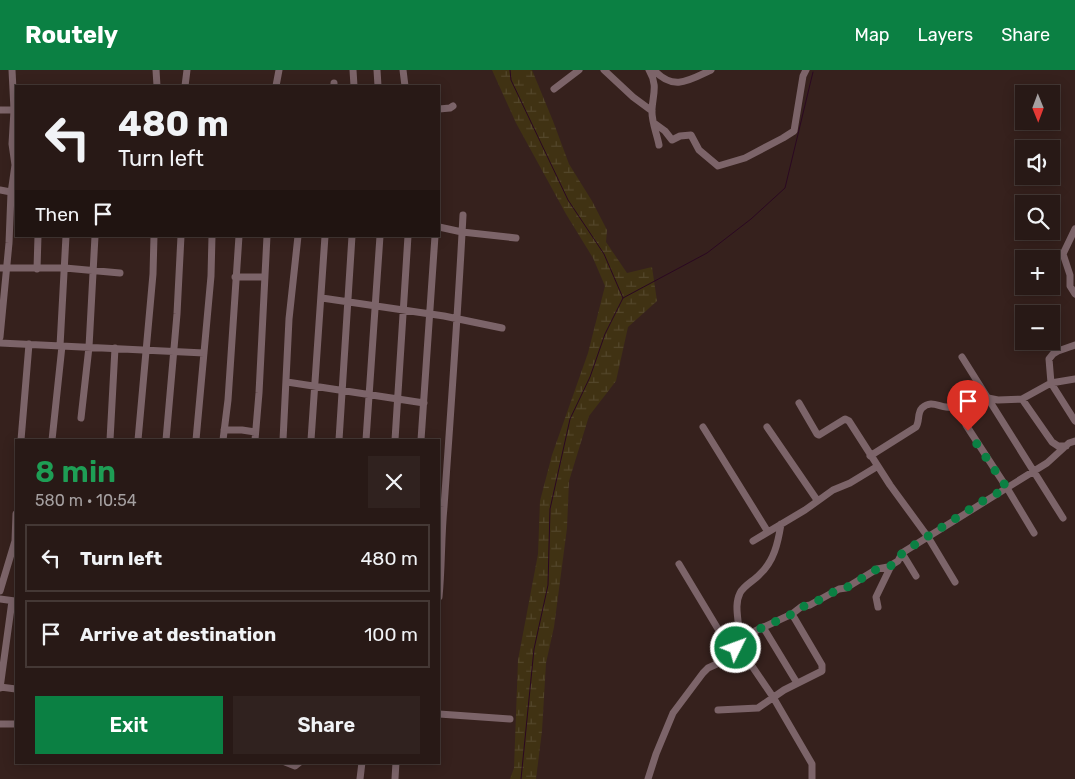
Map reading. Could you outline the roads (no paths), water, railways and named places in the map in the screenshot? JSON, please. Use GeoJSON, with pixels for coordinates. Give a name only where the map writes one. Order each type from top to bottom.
{"type":"FeatureCollection","features":[{"type":"Feature","properties":{"kind":"street"},"geometry":{"type":"LineString","coordinates":[[0,337],[3,268],[14,193],[12,70]]}},
{"type":"Feature","properties":{"kind":"street"},"geometry":{"type":"LineString","coordinates":[[156,70],[157,85]]}},
{"type":"Feature","properties":{"kind":"street"},"geometry":{"type":"LineString","coordinates":[[184,85],[187,70]]}},
{"type":"Feature","properties":{"kind":"street"},"geometry":{"type":"LineString","coordinates":[[276,85],[279,70]]}},
{"type":"Feature","properties":{"kind":"street"},"geometry":{"type":"LineString","coordinates":[[353,70],[354,85]]}},
{"type":"Feature","properties":{"kind":"street"},"geometry":{"type":"LineString","coordinates":[[377,70],[378,85]]}},
{"type":"Feature","properties":{"kind":"street"},"geometry":{"type":"LineString","coordinates":[[403,70],[405,85]]}},
{"type":"Feature","properties":{"kind":"street"},"geometry":{"type":"LineString","coordinates":[[554,89],[579,70]]}},
{"type":"Feature","properties":{"kind":"street"},"geometry":{"type":"LineString","coordinates":[[604,70],[633,97],[652,111]]}},
{"type":"Feature","properties":{"kind":"street"},"geometry":{"type":"LineString","coordinates":[[649,70],[655,92],[652,111],[659,145]]}},
{"type":"Feature","properties":{"kind":"street"},"geometry":{"type":"LineString","coordinates":[[654,70],[659,76],[673,83],[688,81],[711,70]]}},
{"type":"Feature","properties":{"kind":"street"},"geometry":{"type":"LineString","coordinates":[[654,123],[666,131],[672,140],[680,136],[691,135],[699,150],[718,166],[735,162],[783,138],[794,130],[803,76],[806,70]]}},
{"type":"Feature","properties":{"kind":"street"},"geometry":{"type":"LineString","coordinates":[[440,109],[453,106]]}},
{"type":"Feature","properties":{"kind":"street"},"geometry":{"type":"LineString","coordinates":[[0,110],[14,110]]}},
{"type":"Feature","properties":{"kind":"street"},"geometry":{"type":"LineString","coordinates":[[0,190],[14,193]]}},
{"type":"Feature","properties":{"kind":"street"},"geometry":{"type":"LineString","coordinates":[[440,587],[442,567],[441,509],[458,318],[463,215]]}},
{"type":"Feature","properties":{"kind":"street"},"geometry":{"type":"LineString","coordinates":[[440,227],[462,232],[516,238]]}},
{"type":"Feature","properties":{"kind":"street"},"geometry":{"type":"LineString","coordinates":[[1075,228],[1063,254],[1070,276],[1070,286],[1075,294]]}},
{"type":"Feature","properties":{"kind":"street"},"geometry":{"type":"LineString","coordinates":[[37,268],[38,237]]}},
{"type":"Feature","properties":{"kind":"street"},"geometry":{"type":"LineString","coordinates":[[52,439],[61,346],[66,237]]}},
{"type":"Feature","properties":{"kind":"street"},"geometry":{"type":"LineString","coordinates":[[81,418],[88,347],[95,237]]}},
{"type":"Feature","properties":{"kind":"street"},"geometry":{"type":"LineString","coordinates":[[138,439],[153,274],[154,237]]}},
{"type":"Feature","properties":{"kind":"street"},"geometry":{"type":"LineString","coordinates":[[166,439],[180,275],[181,237]]}},
{"type":"Feature","properties":{"kind":"street"},"geometry":{"type":"LineString","coordinates":[[196,439],[211,276],[212,237]]}},
{"type":"Feature","properties":{"kind":"street"},"geometry":{"type":"LineString","coordinates":[[223,439],[228,400],[239,237]]}},
{"type":"Feature","properties":{"kind":"street"},"geometry":{"type":"LineString","coordinates":[[224,430],[235,429],[255,436],[267,237]]}},
{"type":"Feature","properties":{"kind":"street"},"geometry":{"type":"LineString","coordinates":[[283,439],[289,319],[298,237]]}},
{"type":"Feature","properties":{"kind":"street"},"geometry":{"type":"LineString","coordinates":[[311,439],[325,237]]}},
{"type":"Feature","properties":{"kind":"street"},"geometry":{"type":"LineString","coordinates":[[339,439],[352,237]]}},
{"type":"Feature","properties":{"kind":"street"},"geometry":{"type":"LineString","coordinates":[[366,439],[380,237]]}},
{"type":"Feature","properties":{"kind":"street"},"geometry":{"type":"LineString","coordinates":[[395,439],[408,237]]}},
{"type":"Feature","properties":{"kind":"street"},"geometry":{"type":"LineString","coordinates":[[422,439],[435,237]]}},
{"type":"Feature","properties":{"kind":"street"},"geometry":{"type":"LineString","coordinates":[[3,268],[65,268],[120,272]]}},
{"type":"Feature","properties":{"kind":"street"},"geometry":{"type":"LineString","coordinates":[[235,277],[264,277]]}},
{"type":"Feature","properties":{"kind":"street"},"geometry":{"type":"LineString","coordinates":[[322,298],[458,318],[502,328]]}},
{"type":"Feature","properties":{"kind":"street"},"geometry":{"type":"LineString","coordinates":[[0,343],[204,353]]}},
{"type":"Feature","properties":{"kind":"street"},"geometry":{"type":"LineString","coordinates":[[21,439],[29,344]]}},
{"type":"Feature","properties":{"kind":"street"},"geometry":{"type":"LineString","coordinates":[[1075,345],[1050,356],[1051,384],[1075,421]]}},
{"type":"Feature","properties":{"kind":"street"},"geometry":{"type":"LineString","coordinates":[[110,439],[116,348]]}},
{"type":"Feature","properties":{"kind":"street"},"geometry":{"type":"LineString","coordinates":[[962,357],[1063,518]]}},
{"type":"Feature","properties":{"kind":"street"},"geometry":{"type":"LineString","coordinates":[[988,398],[994,400],[1022,399],[1051,384],[1075,379]]}},
{"type":"Feature","properties":{"kind":"street"},"geometry":{"type":"LineString","coordinates":[[287,382],[424,403]]}},
{"type":"Feature","properties":{"kind":"street"},"geometry":{"type":"LineString","coordinates":[[982,389],[966,399],[962,407],[968,431],[1007,488],[1034,533]]}},
{"type":"Feature","properties":{"kind":"street"},"geometry":{"type":"LineString","coordinates":[[1022,399],[1052,442],[1058,446],[1066,446]]}},
{"type":"Feature","properties":{"kind":"street"},"geometry":{"type":"LineString","coordinates":[[996,413],[999,404],[1003,400]]}},
{"type":"Feature","properties":{"kind":"street"},"geometry":{"type":"LineString","coordinates":[[799,403],[819,435],[847,419],[870,456],[928,537],[955,582]]}},
{"type":"Feature","properties":{"kind":"street"},"geometry":{"type":"LineString","coordinates":[[870,456],[916,427],[920,410],[924,406],[931,403],[947,408],[962,407]]}},
{"type":"Feature","properties":{"kind":"street"},"geometry":{"type":"LineString","coordinates":[[703,427],[768,532]]}},
{"type":"Feature","properties":{"kind":"street"},"geometry":{"type":"LineString","coordinates":[[767,427],[817,500]]}},
{"type":"Feature","properties":{"kind":"street"},"geometry":{"type":"LineString","coordinates":[[738,644],[763,627],[792,614],[801,607],[810,605],[839,589],[846,588],[877,569],[891,566],[898,561],[902,553],[981,502],[1047,463],[1066,446],[1075,441]]}},
{"type":"Feature","properties":{"kind":"street"},"geometry":{"type":"LineString","coordinates":[[753,541],[833,490],[850,483],[878,466]]}},
{"type":"Feature","properties":{"kind":"street"},"geometry":{"type":"LineString","coordinates":[[648,779],[673,713],[703,672],[734,654],[739,638],[737,615],[739,595],[760,574],[774,553],[778,545],[781,524]]}},
{"type":"Feature","properties":{"kind":"street"},"geometry":{"type":"LineString","coordinates":[[0,592],[15,541]]}},
{"type":"Feature","properties":{"kind":"street"},"geometry":{"type":"LineString","coordinates":[[902,553],[916,576]]}},
{"type":"Feature","properties":{"kind":"street"},"geometry":{"type":"LineString","coordinates":[[679,564],[724,639],[738,644],[773,697],[812,764],[812,779]]}},
{"type":"Feature","properties":{"kind":"street"},"geometry":{"type":"LineString","coordinates":[[878,607],[876,597],[891,566]]}},
{"type":"Feature","properties":{"kind":"street"},"geometry":{"type":"LineString","coordinates":[[0,599],[14,601],[3,654],[0,688],[15,689]]}},
{"type":"Feature","properties":{"kind":"street"},"geometry":{"type":"LineString","coordinates":[[718,710],[756,708],[822,670],[822,665],[792,614]]}},
{"type":"Feature","properties":{"kind":"street"},"geometry":{"type":"LineString","coordinates":[[763,627],[798,683]]}},
{"type":"Feature","properties":{"kind":"street"},"geometry":{"type":"LineString","coordinates":[[440,714],[510,719]]}},
{"type":"Feature","properties":{"kind":"street"},"geometry":{"type":"LineString","coordinates":[[0,724],[15,724]]}},
{"type":"Feature","properties":{"kind":"street"},"geometry":{"type":"LineString","coordinates":[[360,779],[362,764]]}},
{"type":"Feature","properties":{"kind":"street"},"geometry":{"type":"LineString","coordinates":[[395,779],[396,764]]}},
{"type":"Feature","properties":{"kind":"waterway"},"geometry":{"type":"LineString","coordinates":[[510,70],[511,80],[568,200],[604,254],[623,298],[605,334],[590,377],[570,419],[550,509],[548,585],[534,649],[521,779]]}},
{"type":"Feature","properties":{"kind":"waterway"},"geometry":{"type":"LineString","coordinates":[[623,298],[707,253],[751,219],[785,188],[813,72]]}}]}
